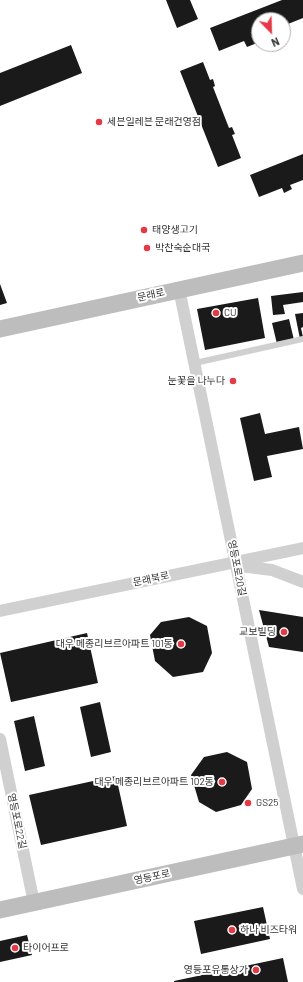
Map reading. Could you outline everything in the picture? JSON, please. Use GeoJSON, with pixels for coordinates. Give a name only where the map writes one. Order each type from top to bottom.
{"type":"FeatureCollection","features":[{"type":"Feature","properties":{"kind":"street","name":"문래로"},"geometry":{"type":"LineString","coordinates":[[0,329],[303,262]]}},
{"type":"Feature","properties":{"kind":"street","name":"영등포로20길"},"geometry":{"type":"LineString","coordinates":[[179,289],[228,520],[235,562],[298,845],[303,889]]}},
{"type":"Feature","properties":{"kind":"street","name":"문래북로"},"geometry":{"type":"LineString","coordinates":[[0,611],[303,548]]}},
{"type":"Feature","properties":{"kind":"street"},"geometry":{"type":"LineString","coordinates":[[235,562],[240,566],[272,570],[303,582]]}},
{"type":"Feature","properties":{"kind":"street","name":"영등포로22길"},"geometry":{"type":"LineString","coordinates":[[0,739],[34,903]]}},
{"type":"Feature","properties":{"kind":"street","name":"영등포로"},"geometry":{"type":"LineString","coordinates":[[0,910],[298,845]]}},
{"type":"Feature","properties":{"kind":"lane"},"geometry":{"type":"LineString","coordinates":[[195,363],[303,339]]}},
{"type":"Feature","properties":{"kind":"building"},"geometry":{"type":"Polygon","coordinates":[[[166,0],[190,0],[198,19],[177,28],[166,0]]]}},
{"type":"Feature","properties":{"kind":"building"},"geometry":{"type":"Polygon","coordinates":[[[282,0],[303,0],[303,18],[291,23],[291,12],[251,12],[282,0]]]}},
{"type":"Feature","properties":{"kind":"building"},"geometry":{"type":"Polygon","coordinates":[[[251,12],[251,45],[247,47],[244,41],[219,51],[210,28],[251,12]]]}},
{"type":"Feature","properties":{"kind":"building"},"geometry":{"type":"Polygon","coordinates":[[[71,45],[82,73],[0,106],[0,73],[71,45]]]}},
{"type":"Feature","properties":{"kind":"building"},"geometry":{"type":"Polygon","coordinates":[[[203,62],[210,80],[213,79],[215,86],[213,87],[229,128],[232,127],[235,134],[232,135],[241,158],[218,167],[180,71],[203,62]]]}},
{"type":"Feature","properties":{"kind":"building"},"geometry":{"type":"Polygon","coordinates":[[[303,154],[303,180],[290,185],[292,189],[284,193],[282,188],[259,197],[250,175],[303,154]]]}},
{"type":"Feature","properties":{"kind":"building"},"geometry":{"type":"Polygon","coordinates":[[[0,284],[7,303],[0,305],[0,284]]]}},
{"type":"Feature","properties":{"kind":"building"},"geometry":{"type":"Polygon","coordinates":[[[303,292],[303,302],[283,305],[285,314],[273,315],[271,296],[303,292]]]}},
{"type":"Feature","properties":{"kind":"building"},"geometry":{"type":"Polygon","coordinates":[[[258,298],[265,338],[205,350],[197,309],[258,298]]]}},
{"type":"Feature","properties":{"kind":"building"},"geometry":{"type":"Polygon","coordinates":[[[303,313],[303,327],[301,328],[303,337],[300,339],[295,314],[303,313]]]}},
{"type":"Feature","properties":{"kind":"building"},"geometry":{"type":"Polygon","coordinates":[[[289,319],[294,340],[277,344],[272,323],[289,319]]]}},
{"type":"Feature","properties":{"kind":"building"},"geometry":{"type":"Polygon","coordinates":[[[260,413],[265,434],[299,427],[303,449],[267,456],[272,477],[254,481],[240,418],[260,413]]]}},
{"type":"Feature","properties":{"kind":"building","name":"교보빌딩"},"geometry":{"type":"Polygon","coordinates":[[[259,610],[303,617],[303,652],[269,647],[259,610]]]}},
{"type":"Feature","properties":{"kind":"building","name":"대우 메종리브르아파트 101동"},"geometry":{"type":"Polygon","coordinates":[[[189,617],[207,626],[212,653],[203,672],[173,677],[155,661],[150,635],[161,622],[189,617]]]}},
{"type":"Feature","properties":{"kind":"building"},"geometry":{"type":"Polygon","coordinates":[[[87,633],[98,683],[11,702],[0,653],[87,633]]]}},
{"type":"Feature","properties":{"kind":"building"},"geometry":{"type":"Polygon","coordinates":[[[100,702],[111,752],[91,757],[80,707],[100,702]]]}},
{"type":"Feature","properties":{"kind":"building"},"geometry":{"type":"Polygon","coordinates":[[[34,716],[45,766],[25,771],[14,721],[34,716]]]}},
{"type":"Feature","properties":{"kind":"building","name":"대우 메종리브르아파트 102동"},"geometry":{"type":"Polygon","coordinates":[[[227,752],[247,762],[252,789],[241,805],[216,812],[199,802],[191,775],[204,757],[227,752]]]}},
{"type":"Feature","properties":{"kind":"building"},"geometry":{"type":"Polygon","coordinates":[[[116,776],[127,826],[41,845],[29,795],[116,776]]]}},
{"type":"Feature","properties":{"kind":"building","name":"하나 비즈타워"},"geometry":{"type":"Polygon","coordinates":[[[263,907],[270,939],[201,954],[194,921],[263,907]]]}},
{"type":"Feature","properties":{"kind":"building","name":"타이어프로"},"geometry":{"type":"Polygon","coordinates":[[[27,935],[32,955],[0,962],[0,941],[27,935]]]}},
{"type":"Feature","properties":{"kind":"building","name":"영등포유통상가"},"geometry":{"type":"Polygon","coordinates":[[[283,958],[288,982],[174,982],[174,981],[283,958]]]}},
{"type":"Feature","properties":{"kind":"place","name":"세븐일레븐 문래건영점"},"geometry":{"type":"Point","coordinates":[99,122]}},
{"type":"Feature","properties":{"kind":"place","name":"태양생고기"},"geometry":{"type":"Point","coordinates":[144,230]}},
{"type":"Feature","properties":{"kind":"place","name":"박찬숙순대국"},"geometry":{"type":"Point","coordinates":[147,248]}},
{"type":"Feature","properties":{"kind":"place","name":"CU"},"geometry":{"type":"Point","coordinates":[216,313]}},
{"type":"Feature","properties":{"kind":"place","name":"눈꽃을 나누다"},"geometry":{"type":"Point","coordinates":[233,381]}},
{"type":"Feature","properties":{"kind":"place","name":"교보빌딩"},"geometry":{"type":"Point","coordinates":[284,632]}},
{"type":"Feature","properties":{"kind":"place","name":"대우 메종리브르아파트 101동"},"geometry":{"type":"Point","coordinates":[181,644]}},
{"type":"Feature","properties":{"kind":"place","name":"대우 메종리브르아파트 102동"},"geometry":{"type":"Point","coordinates":[222,782]}},
{"type":"Feature","properties":{"kind":"place","name":"GS25"},"geometry":{"type":"Point","coordinates":[248,803]}},
{"type":"Feature","properties":{"kind":"place","name":"하나 비즈타워"},"geometry":{"type":"Point","coordinates":[232,930]}},
{"type":"Feature","properties":{"kind":"place","name":"타이어프로"},"geometry":{"type":"Point","coordinates":[15,948]}},
{"type":"Feature","properties":{"kind":"place","name":"영등포유통상가"},"geometry":{"type":"Point","coordinates":[256,970]}}]}
